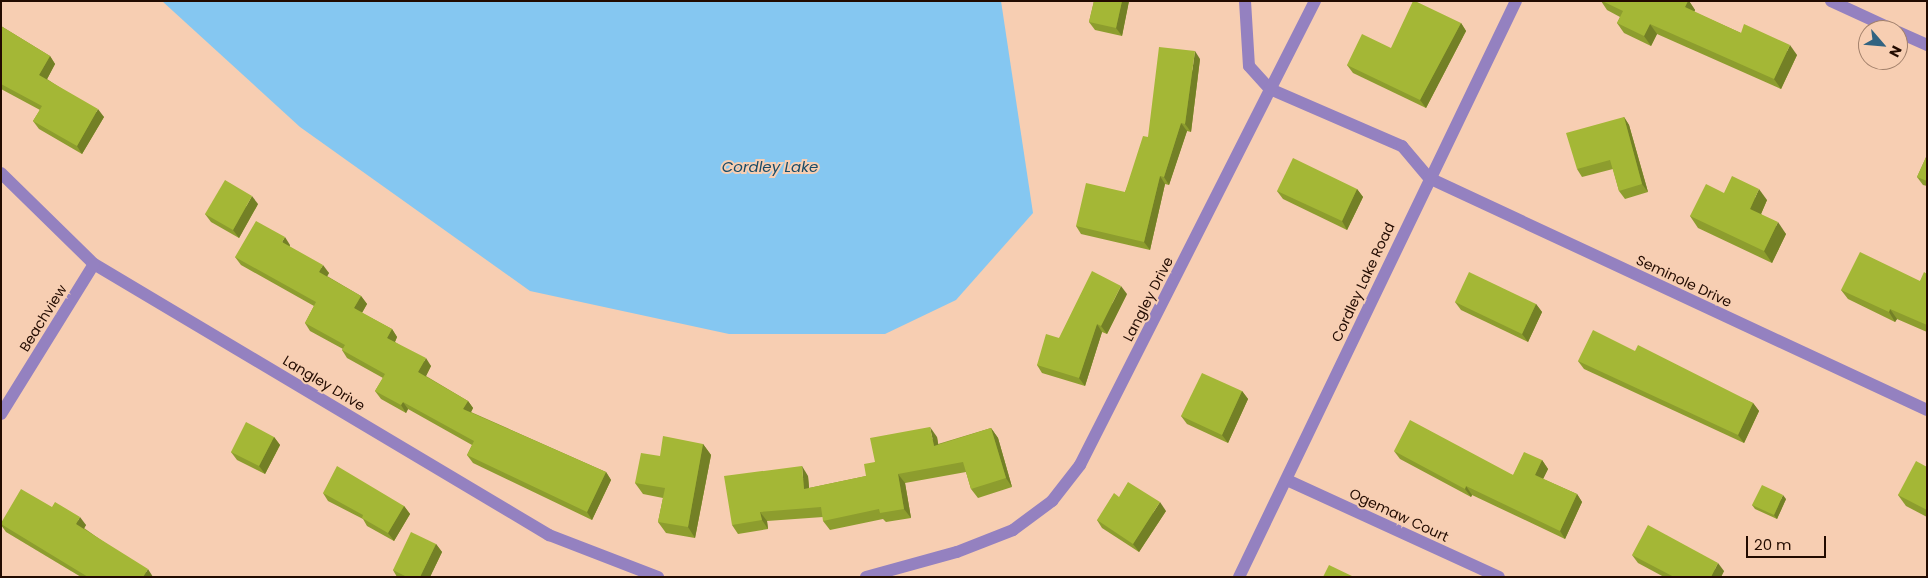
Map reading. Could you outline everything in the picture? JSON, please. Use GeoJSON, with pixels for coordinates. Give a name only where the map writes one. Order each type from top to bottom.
{"type":"FeatureCollection","features":[{"type":"Feature","properties":{"kind":"street"},"geometry":{"type":"LineString","coordinates":[[1245,1],[1249,66],[1270,89],[1402,146],[1429,178]]}},
{"type":"Feature","properties":{"kind":"street","name":"Langley Drive"},"geometry":{"type":"LineString","coordinates":[[866,577],[957,552],[1013,530],[1052,501],[1080,465],[1315,1]]}},
{"type":"Feature","properties":{"kind":"street","name":"Cordley Lake Road"},"geometry":{"type":"LineString","coordinates":[[1239,577],[1287,480],[1429,178],[1516,1]]}},
{"type":"Feature","properties":{"kind":"street"},"geometry":{"type":"LineString","coordinates":[[1831,1],[1872,20]]}},
{"type":"Feature","properties":{"kind":"street"},"geometry":{"type":"LineString","coordinates":[[1908,36],[1927,45]]}},
{"type":"Feature","properties":{"kind":"street","name":"Langley Drive"},"geometry":{"type":"LineString","coordinates":[[1,173],[94,264],[550,535],[658,577]]}},
{"type":"Feature","properties":{"kind":"street","name":"Seminole Drive"},"geometry":{"type":"LineString","coordinates":[[1429,178],[1927,410]]}},
{"type":"Feature","properties":{"kind":"street","name":"Beachview"},"geometry":{"type":"LineString","coordinates":[[1,414],[94,264]]}},
{"type":"Feature","properties":{"kind":"street","name":"Ogemaw Court"},"geometry":{"type":"LineString","coordinates":[[1287,480],[1483,574],[1499,577]]}},
{"type":"Feature","properties":{"kind":"water","name":"Cordley Lake"},"geometry":{"type":"Polygon","coordinates":[[[162,1],[1001,1],[1033,213],[956,300],[885,334],[729,334],[530,291],[300,127],[162,1]]]}},
{"type":"Feature","properties":{"kind":"building"},"geometry":{"type":"Polygon","coordinates":[[[1094,1],[1122,1],[1116,28],[1089,22],[1094,1]]]}},
{"type":"Feature","properties":{"kind":"building"},"geometry":{"type":"Polygon","coordinates":[[[1413,1],[1461,23],[1420,100],[1347,65],[1362,34],[1391,48],[1413,1]]]}},
{"type":"Feature","properties":{"kind":"building"},"geometry":{"type":"Polygon","coordinates":[[[1602,1],[1688,1],[1685,7],[1741,33],[1744,24],[1790,45],[1774,79],[1650,24],[1644,36],[1617,23],[1623,11],[1602,1]]]}},
{"type":"Feature","properties":{"kind":"building"},"geometry":{"type":"Polygon","coordinates":[[[1,26],[50,56],[39,75],[98,109],[77,146],[33,121],[42,106],[1,84],[1,26]]]}},
{"type":"Feature","properties":{"kind":"building"},"geometry":{"type":"Polygon","coordinates":[[[1159,47],[1195,51],[1185,124],[1181,123],[1164,177],[1160,176],[1144,242],[1076,226],[1086,183],[1125,192],[1143,136],[1148,137],[1159,47]]]}},
{"type":"Feature","properties":{"kind":"building"},"geometry":{"type":"Polygon","coordinates":[[[1624,117],[1642,184],[1619,191],[1610,160],[1577,169],[1566,133],[1624,117]]]}},
{"type":"Feature","properties":{"kind":"building"},"geometry":{"type":"Polygon","coordinates":[[[1927,155],[1927,181],[1917,177],[1927,155]]]}},
{"type":"Feature","properties":{"kind":"building"},"geometry":{"type":"Polygon","coordinates":[[[1293,158],[1357,189],[1342,221],[1277,191],[1293,158]]]}},
{"type":"Feature","properties":{"kind":"building"},"geometry":{"type":"Polygon","coordinates":[[[1732,176],[1759,189],[1750,209],[1778,222],[1764,251],[1690,216],[1706,184],[1724,193],[1732,176]]]}},
{"type":"Feature","properties":{"kind":"building"},"geometry":{"type":"Polygon","coordinates":[[[225,180],[252,196],[233,230],[205,214],[225,180]]]}},
{"type":"Feature","properties":{"kind":"building"},"geometry":{"type":"Polygon","coordinates":[[[256,221],[285,237],[282,242],[323,265],[319,272],[361,296],[354,308],[392,329],[387,338],[426,358],[418,372],[468,401],[463,409],[606,472],[587,512],[467,455],[474,441],[403,402],[401,405],[375,391],[385,374],[342,350],[345,345],[305,323],[316,302],[235,257],[256,221]]]}},
{"type":"Feature","properties":{"kind":"building"},"geometry":{"type":"Polygon","coordinates":[[[1860,252],[1920,281],[1924,272],[1927,274],[1927,325],[1890,309],[1889,312],[1841,290],[1860,252]]]}},
{"type":"Feature","properties":{"kind":"building"},"geometry":{"type":"Polygon","coordinates":[[[1092,271],[1121,286],[1101,326],[1097,324],[1079,378],[1037,365],[1046,334],[1059,338],[1092,271]]]}},
{"type":"Feature","properties":{"kind":"building"},"geometry":{"type":"Polygon","coordinates":[[[1469,272],[1536,304],[1522,334],[1455,302],[1469,272]]]}},
{"type":"Feature","properties":{"kind":"building"},"geometry":{"type":"Polygon","coordinates":[[[1593,330],[1635,351],[1638,345],[1753,403],[1738,435],[1578,361],[1593,330]]]}},
{"type":"Feature","properties":{"kind":"building"},"geometry":{"type":"Polygon","coordinates":[[[1202,373],[1242,391],[1222,435],[1181,416],[1202,373]]]}},
{"type":"Feature","properties":{"kind":"building"},"geometry":{"type":"Polygon","coordinates":[[[1410,420],[1513,475],[1524,452],[1542,460],[1535,475],[1577,494],[1560,531],[1466,486],[1465,489],[1394,451],[1410,420]]]}},
{"type":"Feature","properties":{"kind":"building"},"geometry":{"type":"Polygon","coordinates":[[[246,422],[274,437],[259,466],[231,452],[246,422]]]}},
{"type":"Feature","properties":{"kind":"building"},"geometry":{"type":"Polygon","coordinates":[[[930,427],[934,446],[991,428],[1006,478],[971,489],[963,462],[898,474],[904,509],[880,513],[879,509],[823,521],[821,507],[760,512],[762,520],[732,525],[724,476],[802,466],[804,489],[866,476],[864,464],[875,462],[870,438],[930,427]]]}},
{"type":"Feature","properties":{"kind":"building"},"geometry":{"type":"Polygon","coordinates":[[[663,436],[703,444],[688,527],[658,522],[665,488],[635,483],[641,453],[660,456],[663,436]]]}},
{"type":"Feature","properties":{"kind":"building"},"geometry":{"type":"Polygon","coordinates":[[[1916,461],[1927,467],[1927,510],[1898,495],[1916,461]]]}},
{"type":"Feature","properties":{"kind":"building"},"geometry":{"type":"Polygon","coordinates":[[[337,466],[404,506],[388,533],[362,518],[363,515],[323,493],[337,466]]]}},
{"type":"Feature","properties":{"kind":"building"},"geometry":{"type":"Polygon","coordinates":[[[1128,482],[1160,502],[1133,544],[1097,520],[1114,493],[1119,497],[1128,482]]]}},
{"type":"Feature","properties":{"kind":"building"},"geometry":{"type":"Polygon","coordinates":[[[1762,485],[1783,495],[1774,515],[1752,505],[1762,485]]]}},
{"type":"Feature","properties":{"kind":"building"},"geometry":{"type":"Polygon","coordinates":[[[21,489],[52,507],[55,502],[80,517],[76,524],[148,569],[143,577],[88,577],[1,524],[21,489]]]}},
{"type":"Feature","properties":{"kind":"building"},"geometry":{"type":"Polygon","coordinates":[[[1648,525],[1718,563],[1711,577],[1674,577],[1632,555],[1648,525]]]}},
{"type":"Feature","properties":{"kind":"building"},"geometry":{"type":"Polygon","coordinates":[[[411,532],[436,544],[420,577],[407,577],[393,570],[411,532]]]}},
{"type":"Feature","properties":{"kind":"building"},"geometry":{"type":"Polygon","coordinates":[[[1329,565],[1354,577],[1323,577],[1329,565]]]}}]}
